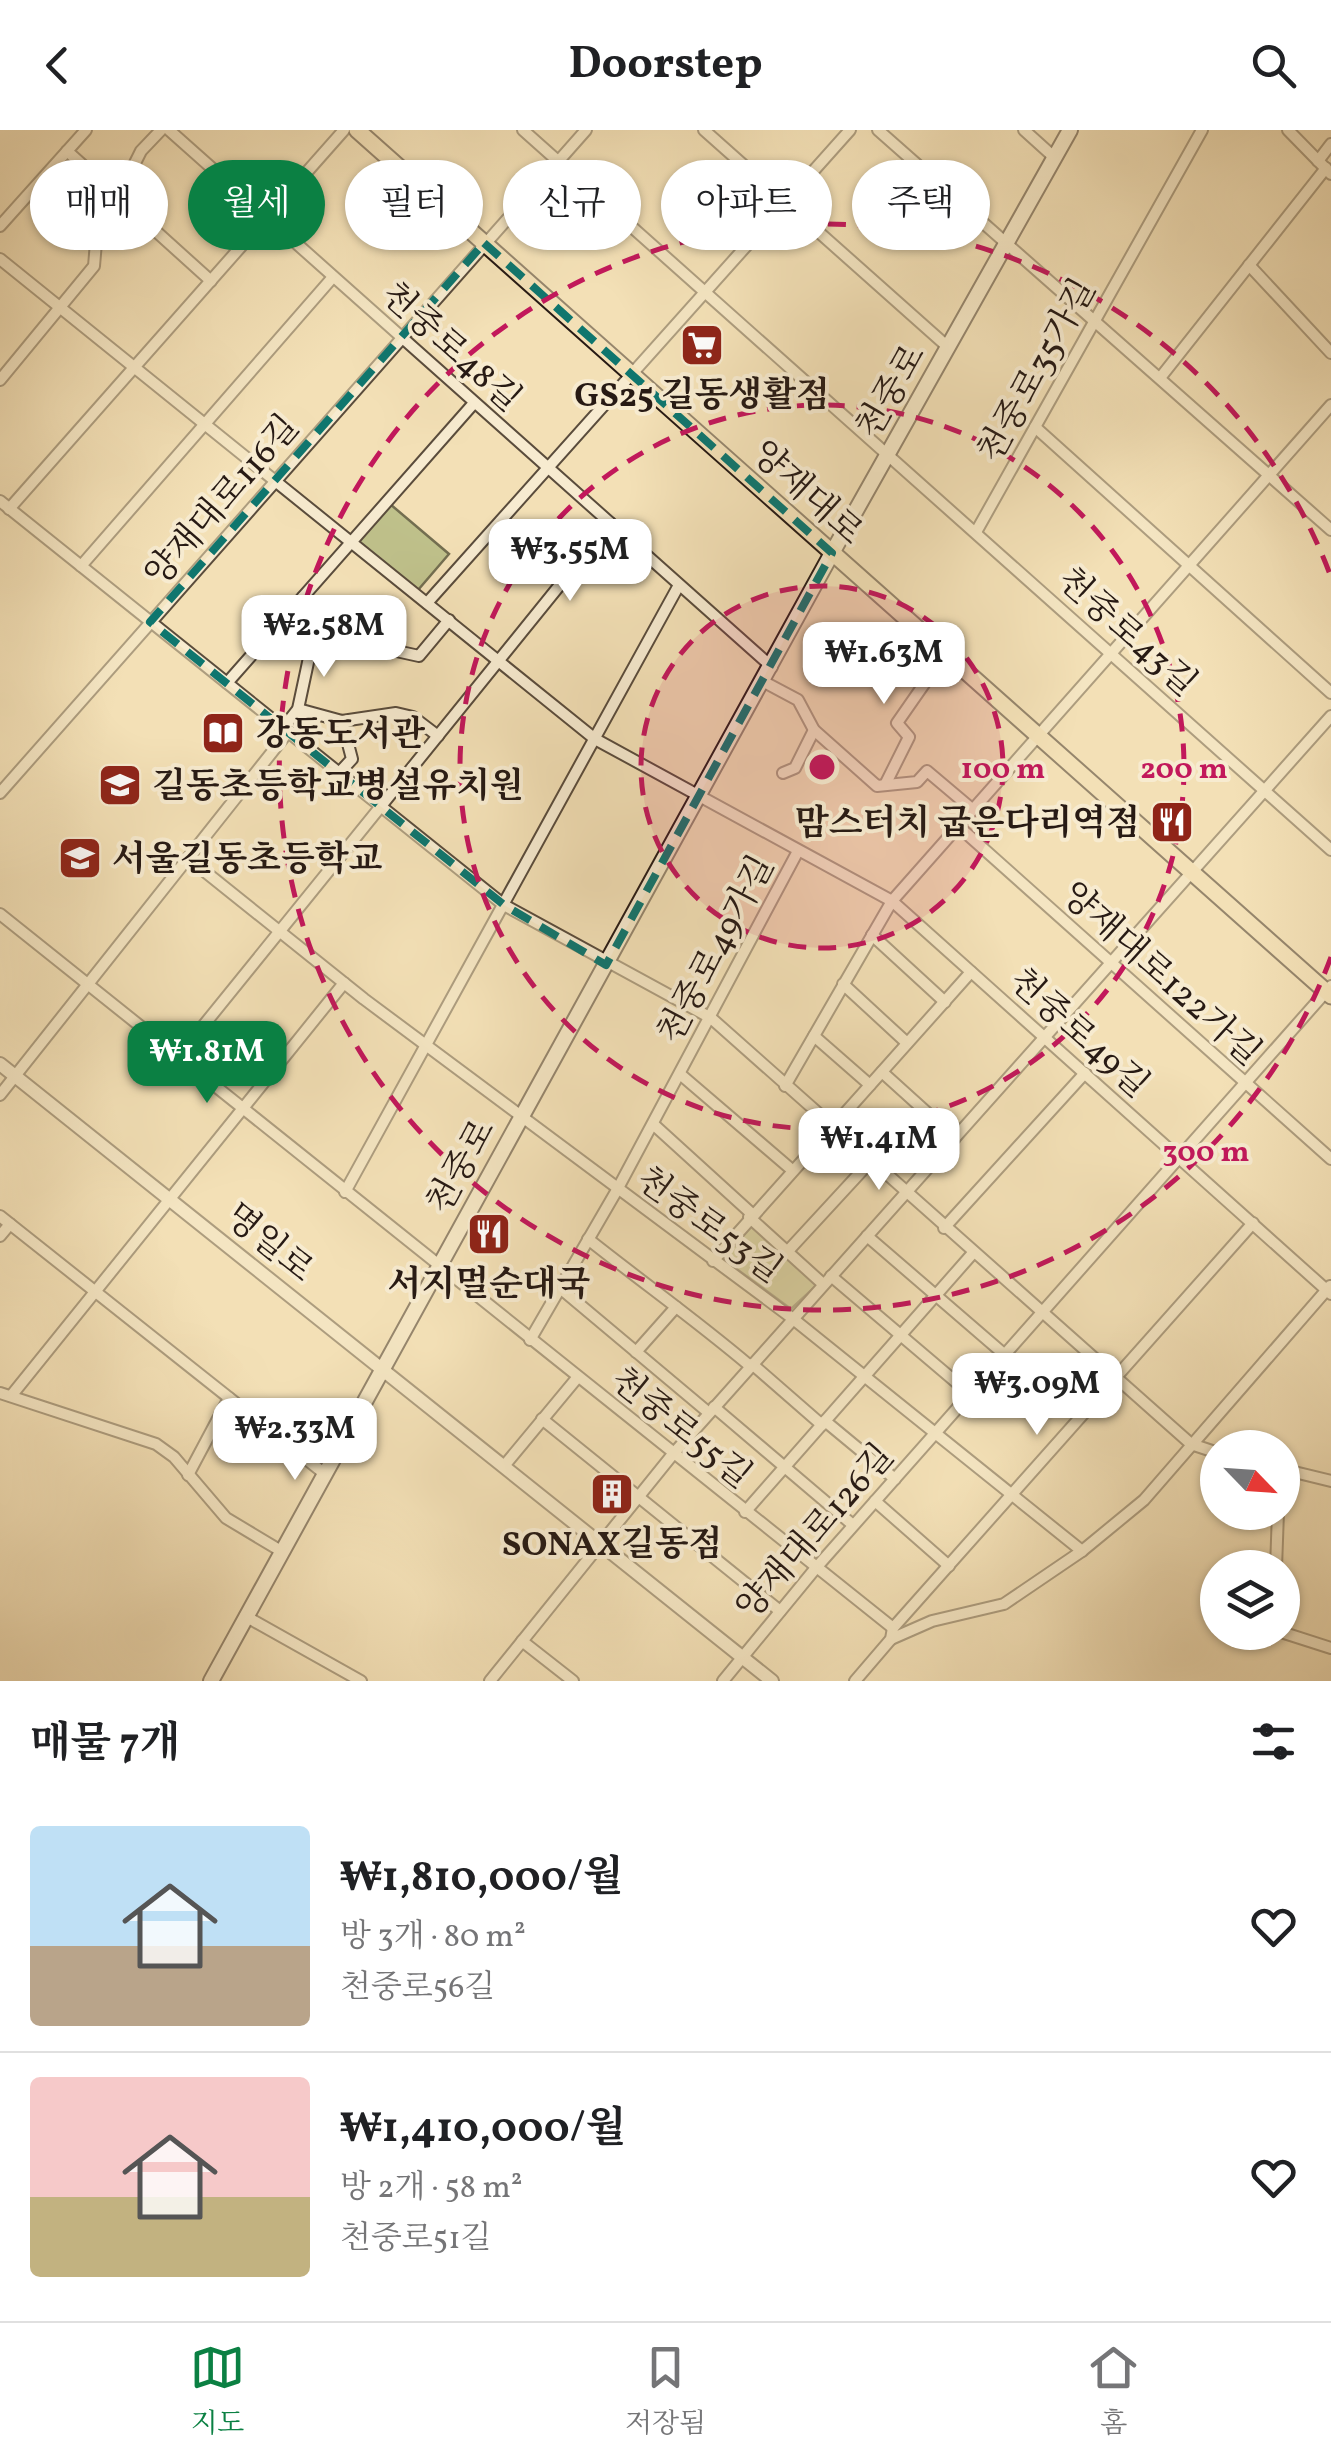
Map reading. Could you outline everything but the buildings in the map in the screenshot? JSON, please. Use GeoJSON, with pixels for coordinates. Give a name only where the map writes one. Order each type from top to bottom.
{"type":"FeatureCollection","features":[{"type":"Feature","properties":{"kind":"main road","name":"양재대로"},"geometry":{"type":"LineString","coordinates":[[357,130],[1329,991]]}},
{"type":"Feature","properties":{"kind":"main road","name":"천중로"},"geometry":{"type":"LineString","coordinates":[[211,1681],[764,682],[832,552],[1070,130]]}},
{"type":"Feature","properties":{"kind":"street"},"geometry":{"type":"LineString","coordinates":[[0,226],[86,130]]}},
{"type":"Feature","properties":{"kind":"street"},"geometry":{"type":"LineString","coordinates":[[137,160],[160,130]]}},
{"type":"Feature","properties":{"kind":"street","name":"천중로48길"},"geometry":{"type":"LineString","coordinates":[[168,130],[202,160]]}},
{"type":"Feature","properties":{"kind":"street"},"geometry":{"type":"LineString","coordinates":[[317,160],[344,130]]}},
{"type":"Feature","properties":{"kind":"street","name":"천중로43길"},"geometry":{"type":"LineString","coordinates":[[523,130],[557,160]]}},
{"type":"Feature","properties":{"kind":"street","name":"양재대로116길"},"geometry":{"type":"LineString","coordinates":[[559,160],[586,130]]}},
{"type":"Feature","properties":{"kind":"street"},"geometry":{"type":"LineString","coordinates":[[704,130],[737,160]]}},
{"type":"Feature","properties":{"kind":"street"},"geometry":{"type":"LineString","coordinates":[[822,160],[850,130]]}},
{"type":"Feature","properties":{"kind":"street"},"geometry":{"type":"LineString","coordinates":[[878,130],[1331,530]]}},
{"type":"Feature","properties":{"kind":"street"},"geometry":{"type":"LineString","coordinates":[[1024,130],[1054,158]]}},
{"type":"Feature","properties":{"kind":"street","name":"천중로35가길"},"geometry":{"type":"LineString","coordinates":[[976,532],[1202,130]]}},
{"type":"Feature","properties":{"kind":"street"},"geometry":{"type":"LineString","coordinates":[[1288,130],[1325,168]]}},
{"type":"Feature","properties":{"kind":"street"},"geometry":{"type":"LineString","coordinates":[[1160,378],[1325,168],[1331,144]]}},
{"type":"Feature","properties":{"kind":"street"},"geometry":{"type":"LineString","coordinates":[[67,151],[77,160]]}},
{"type":"Feature","properties":{"kind":"street","name":"양재대로116길"},"geometry":{"type":"LineString","coordinates":[[0,793],[503,222]]}},
{"type":"Feature","properties":{"kind":"street","name":"천중로43길"},"geometry":{"type":"LineString","coordinates":[[641,235],[1331,850]]}},
{"type":"Feature","properties":{"kind":"street"},"geometry":{"type":"LineString","coordinates":[[168,242],[211,281]]}},
{"type":"Feature","properties":{"kind":"street"},"geometry":{"type":"LineString","coordinates":[[832,244],[949,348]]}},
{"type":"Feature","properties":{"kind":"street"},"geometry":{"type":"LineString","coordinates":[[0,380],[94,266],[95,250]]}},
{"type":"Feature","properties":{"kind":"street"},"geometry":{"type":"LineString","coordinates":[[238,250],[5,505],[504,906],[606,965],[710,1018],[905,1194],[1191,1444],[1200,1447]]}},
{"type":"Feature","properties":{"kind":"street","name":"천중로48길"},"geometry":{"type":"LineString","coordinates":[[304,250],[772,667]]}},
{"type":"Feature","properties":{"kind":"street"},"geometry":{"type":"LineString","coordinates":[[427,602],[741,250]]}},
{"type":"Feature","properties":{"kind":"street","name":"천중로49길"},"geometry":{"type":"LineString","coordinates":[[0,259],[595,739],[892,901],[1330,1290]]}},
{"type":"Feature","properties":{"kind":"street"},"geometry":{"type":"LineString","coordinates":[[1248,266],[1331,353]]}},
{"type":"Feature","properties":{"kind":"street"},"geometry":{"type":"LineString","coordinates":[[81,566],[334,277]]}},
{"type":"Feature","properties":{"kind":"street"},"geometry":{"type":"LineString","coordinates":[[227,683],[474,403]]}},
{"type":"Feature","properties":{"kind":"street"},"geometry":{"type":"LineString","coordinates":[[785,1086],[892,901],[1331,405]]}},
{"type":"Feature","properties":{"kind":"street"},"geometry":{"type":"LineString","coordinates":[[1035,427],[1331,693]]}},
{"type":"Feature","properties":{"kind":"street"},"geometry":{"type":"LineString","coordinates":[[178,1057],[610,523]]}},
{"type":"Feature","properties":{"kind":"street"},"geometry":{"type":"LineString","coordinates":[[345,1192],[679,584]]}},
{"type":"Feature","properties":{"kind":"street"},"geometry":{"type":"LineString","coordinates":[[303,597],[351,641],[419,656],[448,620]]}},
{"type":"Feature","properties":{"kind":"street"},"geometry":{"type":"LineString","coordinates":[[0,1095],[286,730],[298,708],[319,611]]}},
{"type":"Feature","properties":{"kind":"street"},"geometry":{"type":"LineString","coordinates":[[885,786],[909,738],[897,723],[945,654]]}},
{"type":"Feature","properties":{"kind":"street"},"geometry":{"type":"LineString","coordinates":[[764,682],[798,700],[814,730],[877,786],[917,782],[926,771],[972,809]]}},
{"type":"Feature","properties":{"kind":"street"},"geometry":{"type":"LineString","coordinates":[[298,708],[342,721],[396,713],[413,717],[438,736]]}},
{"type":"Feature","properties":{"kind":"street"},"geometry":{"type":"LineString","coordinates":[[490,1681],[711,1410],[1331,716]]}},
{"type":"Feature","properties":{"kind":"street"},"geometry":{"type":"LineString","coordinates":[[338,773],[352,758],[342,721]]}},
{"type":"Feature","properties":{"kind":"street"},"geometry":{"type":"LineString","coordinates":[[783,773],[795,768],[814,730]]}},
{"type":"Feature","properties":{"kind":"street","name":"양재대로122가길"},"geometry":{"type":"LineString","coordinates":[[958,826],[1331,1160]]}},
{"type":"Feature","properties":{"kind":"street","name":"천중로49가길"},"geometry":{"type":"LineString","coordinates":[[530,1340],[617,1190],[798,851]]}},
{"type":"Feature","properties":{"kind":"street","name":"천중로53길"},"geometry":{"type":"LineString","coordinates":[[188,858],[426,1046],[792,1318],[1082,1550]]}},
{"type":"Feature","properties":{"kind":"street","name":"천중로55길"},"geometry":{"type":"LineString","coordinates":[[0,914],[892,1634]]}},
{"type":"Feature","properties":{"kind":"street"},"geometry":{"type":"LineString","coordinates":[[872,935],[945,1002]]}},
{"type":"Feature","properties":{"kind":"street","name":"천중로49길"},"geometry":{"type":"LineString","coordinates":[[713,1261],[971,972]]}},
{"type":"Feature","properties":{"kind":"street"},"geometry":{"type":"LineString","coordinates":[[281,1551],[226,1518],[156,1444],[6,1395],[96,1292],[344,983]]}},
{"type":"Feature","properties":{"kind":"street"},"geometry":{"type":"LineString","coordinates":[[843,984],[907,1043]]}},
{"type":"Feature","properties":{"kind":"street","name":"양재대로126길"},"geometry":{"type":"LineString","coordinates":[[723,1681],[815,1568],[1329,991]]}},
{"type":"Feature","properties":{"kind":"street"},"geometry":{"type":"LineString","coordinates":[[814,1036],[870,1085]]}},
{"type":"Feature","properties":{"kind":"street","name":"명일로"},"geometry":{"type":"LineString","coordinates":[[0,1064],[772,1681]]}},
{"type":"Feature","properties":{"kind":"street"},"geometry":{"type":"LineString","coordinates":[[882,1072],[955,1138]]}},
{"type":"Feature","properties":{"kind":"street"},"geometry":{"type":"LineString","coordinates":[[944,1228],[1084,1072]]}},
{"type":"Feature","properties":{"kind":"street","name":"천중로49가길"},"geometry":{"type":"LineString","coordinates":[[680,1074],[792,1170]]}},
{"type":"Feature","properties":{"kind":"street"},"geometry":{"type":"LineString","coordinates":[[653,1124],[787,1252],[901,1335],[970,1394]]}},
{"type":"Feature","properties":{"kind":"street"},"geometry":{"type":"LineString","coordinates":[[787,1252],[870,1162]]}},
{"type":"Feature","properties":{"kind":"street"},"geometry":{"type":"LineString","coordinates":[[0,1236],[5,1220],[324,1474]]}},
{"type":"Feature","properties":{"kind":"street"},"geometry":{"type":"LineString","coordinates":[[855,1681],[949,1566],[1253,1223]]}},
{"type":"Feature","properties":{"kind":"street"},"geometry":{"type":"LineString","coordinates":[[867,1236],[1004,1355]]}},
{"type":"Feature","properties":{"kind":"street"},"geometry":{"type":"LineString","coordinates":[[588,1239],[895,1479]]}},
{"type":"Feature","properties":{"kind":"street"},"geometry":{"type":"LineString","coordinates":[[745,1512],[973,1252]]}},
{"type":"Feature","properties":{"kind":"street"},"geometry":{"type":"LineString","coordinates":[[560,1288],[854,1525]]}},
{"type":"Feature","properties":{"kind":"street"},"geometry":{"type":"LineString","coordinates":[[892,1634],[932,1620],[1004,1604],[1082,1550],[1144,1500],[1330,1290]]}},
{"type":"Feature","properties":{"kind":"street"},"geometry":{"type":"LineString","coordinates":[[636,1352],[676,1307]]}},
{"type":"Feature","properties":{"kind":"street"},"geometry":{"type":"LineString","coordinates":[[504,1466],[576,1378]]}},
{"type":"Feature","properties":{"kind":"street"},"geometry":{"type":"LineString","coordinates":[[188,1474],[229,1398]]}},
{"type":"Feature","properties":{"kind":"street"},"geometry":{"type":"LineString","coordinates":[[542,1419],[780,1611]]}},
{"type":"Feature","properties":{"kind":"street"},"geometry":{"type":"LineString","coordinates":[[1300,1473],[1331,1481]]}},
{"type":"Feature","properties":{"kind":"street"},"geometry":{"type":"LineString","coordinates":[[875,1501],[949,1566]]}},
{"type":"Feature","properties":{"kind":"street"},"geometry":{"type":"LineString","coordinates":[[245,1616],[361,1681]]}},
{"type":"Feature","properties":{"kind":"street"},"geometry":{"type":"LineString","coordinates":[[1300,1637],[1330,1646]]}},
{"type":"Feature","properties":{"kind":"street"},"geometry":{"type":"LineString","coordinates":[[522,1641],[574,1681]]}},
{"type":"Feature","properties":{"kind":"highlighted area"},"geometry":{"type":"Polygon","coordinates":[[[484,243],[832,553],[606,965],[504,905],[150,622],[484,243]]]}},
{"type":"Feature","properties":{"kind":"green space"},"geometry":{"type":"Polygon","coordinates":[[[390,504],[449,554],[418,590],[357,542],[390,504]]]}},
{"type":"Feature","properties":{"kind":"green space"},"geometry":{"type":"Polygon","coordinates":[[[751,1225],[817,1285],[791,1309],[723,1259],[751,1225]]]}},
{"type":"Feature","properties":{"kind":"place","name":"GS25 길동생활점"},"geometry":{"type":"Point","coordinates":[702,345]}},
{"type":"Feature","properties":{"kind":"place","name":"강동도서관"},"geometry":{"type":"Point","coordinates":[223,733]}},
{"type":"Feature","properties":{"kind":"place","name":"길동초등학교병설유치원"},"geometry":{"type":"Point","coordinates":[120,785]}},
{"type":"Feature","properties":{"kind":"place","name":"맘스터치 굽은다리역점"},"geometry":{"type":"Point","coordinates":[1172,822]}},
{"type":"Feature","properties":{"kind":"place","name":"서울길동초등학교"},"geometry":{"type":"Point","coordinates":[80,858]}},
{"type":"Feature","properties":{"kind":"place","name":"서지멀순대국"},"geometry":{"type":"Point","coordinates":[489,1234]}},
{"type":"Feature","properties":{"kind":"place","name":"SONAX길동점"},"geometry":{"type":"Point","coordinates":[612,1494]}}]}
